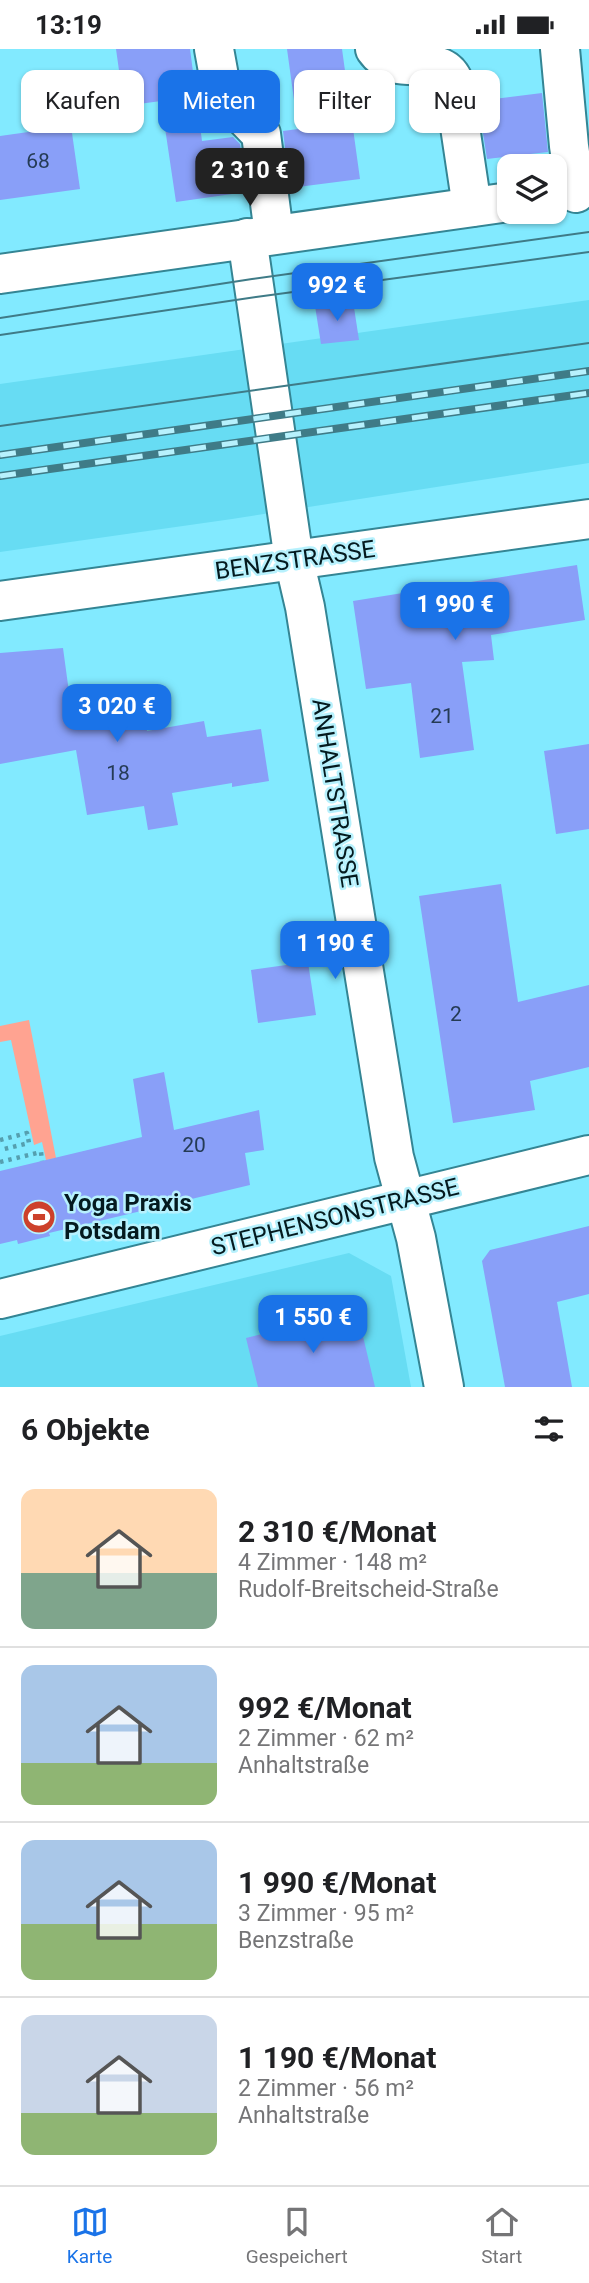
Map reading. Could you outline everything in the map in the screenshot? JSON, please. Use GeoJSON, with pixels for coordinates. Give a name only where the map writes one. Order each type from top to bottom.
{"type":"FeatureCollection","features":[{"type":"Feature","properties":{"kind":"street","name":"ANHALTSTRASSE"},"geometry":{"type":"LineString","coordinates":[[214,49],[220,82],[230,102],[261,134],[261,236],[294,560],[305,607],[394,1157],[416,1238],[444,1387]]}},
{"type":"Feature","properties":{"kind":"street"},"geometry":{"type":"LineString","coordinates":[[375,49],[380,57],[389,61],[435,56],[444,61],[453,80],[472,207]]}},
{"type":"Feature","properties":{"kind":"street"},"geometry":{"type":"LineString","coordinates":[[560,49],[573,194]]}},
{"type":"Feature","properties":{"kind":"street"},"geometry":{"type":"LineString","coordinates":[[0,274],[497,204]]}},
{"type":"Feature","properties":{"kind":"street","name":"BENZSTRASSE"},"geometry":{"type":"LineString","coordinates":[[0,601],[589,519]]}},
{"type":"Feature","properties":{"kind":"street","name":"STEPHENSONSTRASSE"},"geometry":{"type":"LineString","coordinates":[[0,1299],[589,1155]]}},
{"type":"Feature","properties":{"kind":"path"},"geometry":{"type":"LineString","coordinates":[[0,1140],[27,1133],[29,1143],[0,1150]]}},
{"type":"Feature","properties":{"kind":"path"},"geometry":{"type":"LineString","coordinates":[[0,1162],[41,1152],[42,1161]]}},
{"type":"Feature","properties":{"kind":"shaded area"},"geometry":{"type":"Polygon","coordinates":[[[589,300],[589,463],[0,552],[0,384],[589,300]]]}},
{"type":"Feature","properties":{"kind":"shaded area"},"geometry":{"type":"Polygon","coordinates":[[[29,1020],[56,1158],[46,1160],[42,1142],[34,1145],[11,1040],[0,1042],[0,1026],[29,1020]]]}},
{"type":"Feature","properties":{"kind":"shaded area"},"geometry":{"type":"Polygon","coordinates":[[[349,1253],[391,1276],[411,1387],[0,1387],[0,1336],[349,1253]]]}},
{"type":"Feature","properties":{"kind":"building"},"geometry":{"type":"Polygon","coordinates":[[[116,49],[190,49],[193,70],[158,70],[158,101],[144,103],[144,70],[119,70],[116,49]]]}},
{"type":"Feature","properties":{"kind":"building"},"geometry":{"type":"Polygon","coordinates":[[[287,49],[342,49],[345,70],[294,70],[294,100],[287,49]]]}},
{"type":"Feature","properties":{"kind":"building"},"geometry":{"type":"Polygon","coordinates":[[[542,93],[548,152],[497,154],[497,158],[487,159],[483,133],[500,133],[500,98],[542,93]]]}},
{"type":"Feature","properties":{"kind":"building"},"geometry":{"type":"Polygon","coordinates":[[[283,131],[354,133],[360,179],[290,188],[283,131]]]}},
{"type":"Feature","properties":{"kind":"building"},"geometry":{"type":"Polygon","coordinates":[[[21,133],[72,133],[80,189],[0,200],[0,136],[21,133]]]}},
{"type":"Feature","properties":{"kind":"building"},"geometry":{"type":"Polygon","coordinates":[[[166,133],[201,133],[202,141],[233,137],[240,144],[246,192],[176,202],[166,133]]]}},
{"type":"Feature","properties":{"kind":"building"},"geometry":{"type":"Polygon","coordinates":[[[353,301],[359,340],[321,344],[315,306],[353,301]]]}},
{"type":"Feature","properties":{"kind":"building"},"geometry":{"type":"Polygon","coordinates":[[[577,565],[585,620],[491,635],[494,660],[462,662],[474,750],[420,758],[411,683],[366,689],[353,601],[577,565]]]}},
{"type":"Feature","properties":{"kind":"building"},"geometry":{"type":"Polygon","coordinates":[[[63,648],[74,729],[145,716],[147,731],[204,721],[207,737],[261,729],[269,781],[232,787],[232,783],[172,793],[178,825],[148,830],[144,806],[87,815],[76,750],[0,764],[0,653],[63,648]]]}},
{"type":"Feature","properties":{"kind":"building"},"geometry":{"type":"Polygon","coordinates":[[[589,744],[589,829],[556,834],[544,751],[589,744]]]}},
{"type":"Feature","properties":{"kind":"building"},"geometry":{"type":"Polygon","coordinates":[[[501,884],[518,1002],[589,985],[589,1067],[530,1081],[535,1110],[453,1123],[419,896],[501,884]]]}},
{"type":"Feature","properties":{"kind":"building"},"geometry":{"type":"Polygon","coordinates":[[[308,962],[316,1015],[258,1023],[251,970],[308,962]]]}},
{"type":"Feature","properties":{"kind":"building"},"geometry":{"type":"Polygon","coordinates":[[[164,1072],[174,1130],[259,1110],[264,1150],[245,1153],[250,1185],[49,1233],[50,1236],[18,1244],[17,1240],[0,1244],[0,1171],[142,1137],[133,1079],[164,1072]]]}},
{"type":"Feature","properties":{"kind":"building"},"geometry":{"type":"Polygon","coordinates":[[[589,1226],[589,1294],[557,1302],[572,1387],[505,1387],[482,1261],[490,1250],[589,1226]]]}},
{"type":"Feature","properties":{"kind":"building"},"geometry":{"type":"Polygon","coordinates":[[[357,1311],[375,1387],[258,1387],[246,1338],[357,1311]]]}},
{"type":"Feature","properties":{"kind":"tram line"},"geometry":{"type":"LineString","coordinates":[[0,318],[252,279],[589,232]]}},
{"type":"Feature","properties":{"kind":"tram line"},"geometry":{"type":"LineString","coordinates":[[0,335],[589,252]]}},
{"type":"Feature","properties":{"kind":"tram line"},"geometry":{"type":"LineString","coordinates":[[0,426],[589,343]]}},
{"type":"Feature","properties":{"kind":"railway"},"geometry":{"type":"LineString","coordinates":[[0,455],[589,371]]}},
{"type":"Feature","properties":{"kind":"railway"},"geometry":{"type":"LineString","coordinates":[[0,476],[589,393]]}},
{"type":"Feature","properties":{"kind":"place","name":"Yoga Praxis Potsdam"},"geometry":{"type":"Point","coordinates":[39,1217]}}]}
